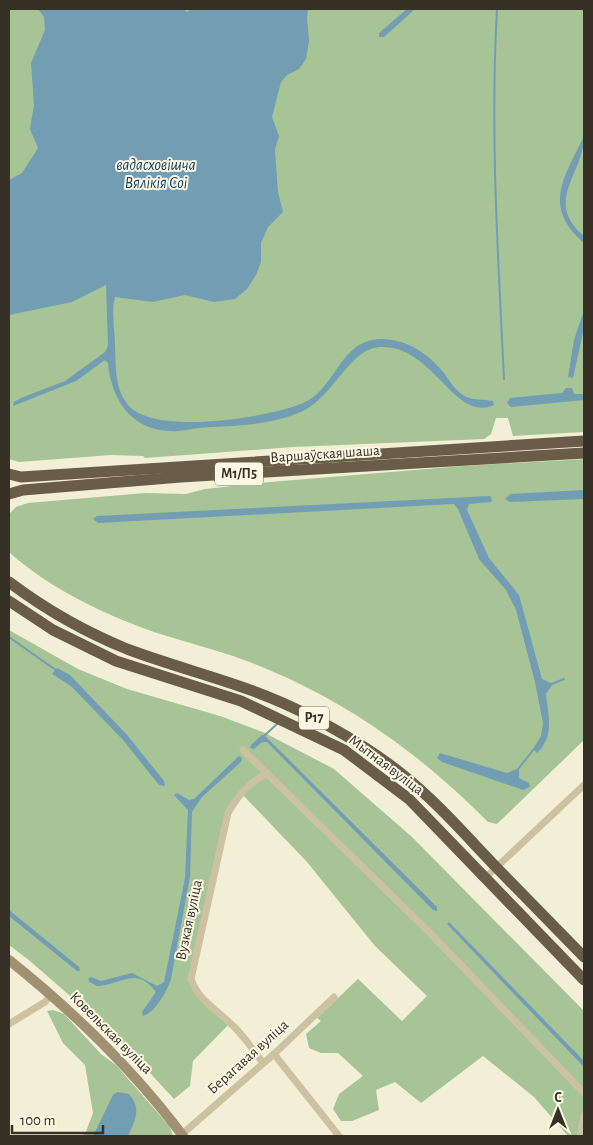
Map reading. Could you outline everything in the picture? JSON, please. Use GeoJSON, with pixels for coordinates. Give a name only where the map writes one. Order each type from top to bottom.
{"type":"FeatureCollection","features":[{"type":"Feature","properties":{"kind":"highway","name":"Варшаўская шаша"},"geometry":{"type":"LineString","coordinates":[[9,474],[20,477],[584,441]]}},
{"type":"Feature","properties":{"kind":"highway","name":"Варшаўская шаша"},"geometry":{"type":"LineString","coordinates":[[9,494],[23,490],[181,478],[584,453]]}},
{"type":"Feature","properties":{"kind":"highway","name":"Мытная вуліца"},"geometry":{"type":"LineString","coordinates":[[9,582],[49,610],[91,633],[128,649],[242,685],[274,698],[338,730],[402,774],[438,804],[496,867],[584,957]]}},
{"type":"Feature","properties":{"kind":"highway","name":"Мытная вуліца"},"geometry":{"type":"LineString","coordinates":[[9,601],[53,630],[116,661],[242,701],[344,750],[410,799],[584,980]]}},
{"type":"Feature","properties":{"kind":"main road","name":"Ковельская вуліца"},"geometry":{"type":"LineString","coordinates":[[9,960],[51,995],[109,1049],[142,1085],[181,1136]]}},
{"type":"Feature","properties":{"kind":"street"},"geometry":{"type":"LineString","coordinates":[[243,750],[430,933],[584,1093]]}},
{"type":"Feature","properties":{"kind":"street","name":"Вузкая вуліца"},"geometry":{"type":"LineString","coordinates":[[263,1063],[230,1023],[209,1007],[195,989],[191,979],[228,813],[241,793],[255,779],[266,774]]}},
{"type":"Feature","properties":{"kind":"street"},"geometry":{"type":"LineString","coordinates":[[486,877],[584,785]]}},
{"type":"Feature","properties":{"kind":"street"},"geometry":{"type":"LineString","coordinates":[[9,1024],[45,1002],[51,995]]}},
{"type":"Feature","properties":{"kind":"street","name":"Берагавая вуліца"},"geometry":{"type":"LineString","coordinates":[[181,1136],[274,1054],[334,997]]}},
{"type":"Feature","properties":{"kind":"street"},"geometry":{"type":"LineString","coordinates":[[274,1054],[339,1136]]}},
{"type":"Feature","properties":{"kind":"street"},"geometry":{"type":"LineString","coordinates":[[580,1135],[584,1116]]}},
{"type":"Feature","properties":{"kind":"green space"},"geometry":{"type":"Polygon","coordinates":[[[9,9],[584,9],[584,432],[513,436],[508,418],[496,418],[491,434],[484,439],[293,447],[145,458],[143,456],[111,455],[19,462],[9,459],[9,9]]]}},
{"type":"Feature","properties":{"kind":"green space"},"geometry":{"type":"Polygon","coordinates":[[[584,459],[584,740],[497,824],[488,822],[434,772],[405,749],[344,708],[312,690],[244,660],[154,632],[115,617],[77,599],[41,577],[9,552],[9,514],[16,507],[28,503],[145,493],[186,494],[205,489],[270,482],[463,466],[584,459]]]}},
{"type":"Feature","properties":{"kind":"green space"},"geometry":{"type":"Polygon","coordinates":[[[9,630],[78,669],[127,689],[220,716],[265,733],[334,769],[412,837],[584,1011],[584,1136],[568,1136],[534,1097],[483,1056],[421,1103],[395,1082],[376,1090],[379,1110],[352,1121],[341,1121],[333,1109],[339,1094],[363,1076],[338,1053],[321,1053],[309,1048],[306,1034],[321,1021],[317,1018],[358,979],[402,1021],[427,996],[375,946],[307,862],[241,793],[228,813],[194,962],[195,989],[230,1023],[193,1061],[190,1086],[174,1099],[116,1036],[9,945],[9,630]]]}},
{"type":"Feature","properties":{"kind":"green space"},"geometry":{"type":"Polygon","coordinates":[[[53,1010],[64,1014],[101,1054],[116,1065],[170,1127],[173,1136],[80,1136],[85,1134],[93,1113],[85,1065],[63,1043],[47,1011],[53,1010]]]}},
{"type":"Feature","properties":{"kind":"water","name":"вадасховішча Вялікія Соі"},"geometry":{"type":"Polygon","coordinates":[[[38,9],[183,9],[187,12],[192,9],[308,9],[309,41],[306,59],[299,69],[287,75],[281,82],[272,117],[279,136],[275,150],[278,192],[283,212],[268,227],[261,243],[261,262],[256,275],[247,289],[235,299],[214,302],[185,295],[153,302],[115,297],[113,315],[118,386],[130,407],[144,415],[164,420],[188,422],[240,418],[287,409],[303,403],[314,396],[324,387],[356,347],[368,341],[382,339],[400,342],[416,349],[437,365],[460,393],[466,397],[478,400],[493,401],[494,405],[480,408],[467,403],[454,394],[415,357],[398,349],[380,347],[369,349],[360,355],[324,395],[303,411],[281,419],[258,424],[175,431],[156,429],[144,425],[125,410],[119,400],[113,389],[108,363],[105,360],[76,381],[13,406],[14,402],[21,398],[65,381],[105,352],[108,346],[106,285],[72,302],[9,315],[9,180],[22,173],[38,148],[30,129],[34,105],[31,63],[45,30],[44,17],[38,9]]]}},
{"type":"Feature","properties":{"kind":"water"},"geometry":{"type":"Polygon","coordinates":[[[407,9],[415,9],[384,37],[379,37],[379,33],[407,9]]]}},
{"type":"Feature","properties":{"kind":"water"},"geometry":{"type":"Polygon","coordinates":[[[584,136],[582,150],[566,199],[567,211],[572,223],[584,236],[584,243],[571,230],[563,217],[560,204],[564,179],[584,136]]]}},
{"type":"Feature","properties":{"kind":"water"},"geometry":{"type":"Polygon","coordinates":[[[584,310],[584,328],[573,378],[568,377],[574,340],[584,310]]]}},
{"type":"Feature","properties":{"kind":"water"},"geometry":{"type":"Polygon","coordinates":[[[566,388],[572,388],[574,394],[584,394],[584,400],[511,407],[507,403],[510,398],[562,393],[566,388]]]}},
{"type":"Feature","properties":{"kind":"water"},"geometry":{"type":"Polygon","coordinates":[[[584,490],[584,499],[510,502],[505,499],[510,494],[584,490]]]}},
{"type":"Feature","properties":{"kind":"water"},"geometry":{"type":"Polygon","coordinates":[[[490,496],[491,502],[469,504],[467,510],[489,558],[519,595],[542,679],[553,684],[546,694],[549,717],[548,732],[543,746],[537,753],[533,749],[541,736],[543,723],[535,682],[516,610],[506,590],[479,559],[458,509],[454,504],[98,523],[93,519],[97,516],[490,496]]]}},
{"type":"Feature","properties":{"kind":"water"},"geometry":{"type":"Polygon","coordinates":[[[57,668],[70,675],[128,736],[164,781],[165,786],[159,785],[123,740],[71,686],[52,674],[57,668]]]}},
{"type":"Feature","properties":{"kind":"water"},"geometry":{"type":"Polygon","coordinates":[[[262,735],[437,907],[437,911],[433,910],[267,742],[262,742],[254,749],[250,748],[262,735]]]}},
{"type":"Feature","properties":{"kind":"water"},"geometry":{"type":"Polygon","coordinates":[[[440,753],[507,773],[519,768],[519,778],[529,783],[530,787],[523,790],[442,762],[437,758],[440,753]]]}},
{"type":"Feature","properties":{"kind":"water"},"geometry":{"type":"Polygon","coordinates":[[[239,756],[242,758],[241,762],[202,797],[192,812],[190,877],[171,979],[164,995],[156,1006],[152,1011],[143,1016],[142,1012],[156,992],[149,984],[135,978],[97,986],[88,979],[91,977],[101,981],[132,973],[157,986],[164,982],[185,878],[188,810],[174,795],[177,793],[189,800],[194,799],[239,756]]]}},
{"type":"Feature","properties":{"kind":"water"},"geometry":{"type":"Polygon","coordinates":[[[9,910],[79,967],[80,971],[77,971],[9,916],[9,910]]]}},
{"type":"Feature","properties":{"kind":"water"},"geometry":{"type":"Polygon","coordinates":[[[449,922],[584,1061],[584,1067],[447,924],[449,922]]]}},
{"type":"Feature","properties":{"kind":"water"},"geometry":{"type":"Polygon","coordinates":[[[118,1092],[129,1094],[135,1105],[135,1120],[128,1136],[93,1136],[113,1095],[118,1092]]]}},
{"type":"Feature","properties":{"kind":"waterway"},"geometry":{"type":"LineString","coordinates":[[497,9],[494,102],[497,240],[504,379]]}},
{"type":"Feature","properties":{"kind":"waterway"},"geometry":{"type":"LineString","coordinates":[[9,637],[57,671]]}},
{"type":"Feature","properties":{"kind":"waterway"},"geometry":{"type":"LineString","coordinates":[[552,684],[564,679]]}},
{"type":"Feature","properties":{"kind":"waterway"},"geometry":{"type":"LineString","coordinates":[[264,736],[277,724]]}},
{"type":"Feature","properties":{"kind":"waterway"},"geometry":{"type":"LineString","coordinates":[[518,769],[534,749]]}}]}
